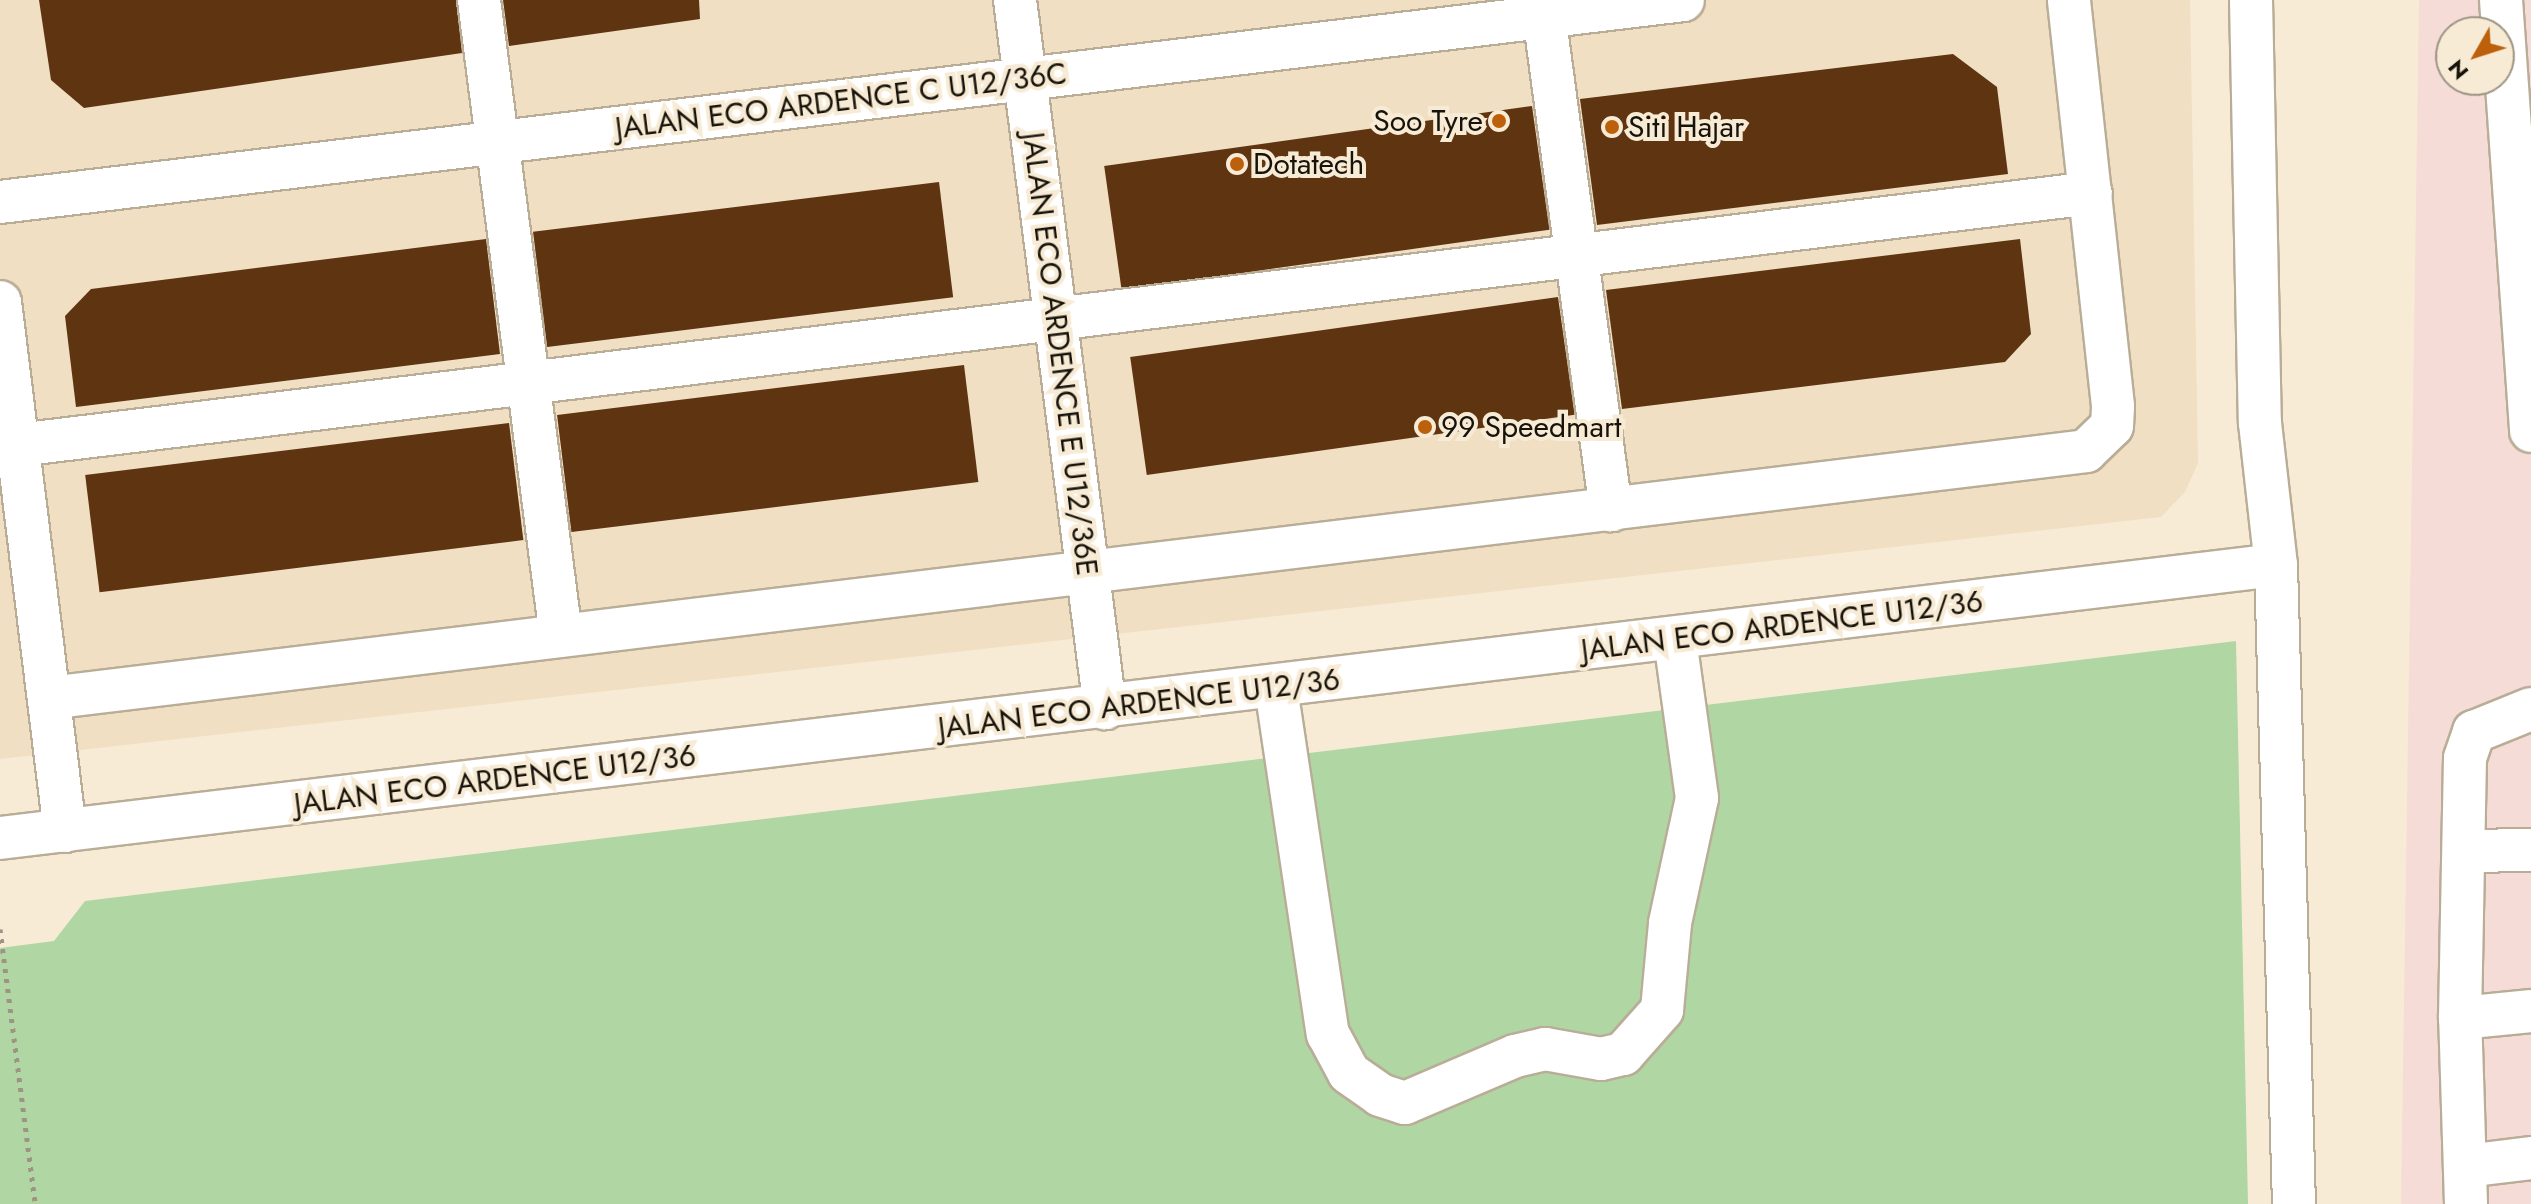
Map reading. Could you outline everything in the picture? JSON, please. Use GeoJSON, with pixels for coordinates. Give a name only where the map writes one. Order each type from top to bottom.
{"type":"FeatureCollection","features":[{"type":"Feature","properties":{"kind":"street"},"geometry":{"type":"LineString","coordinates":[[479,0],[561,636]]}},
{"type":"Feature","properties":{"kind":"street","name":"JALAN ECO ARDENCE E U12/36E"},"geometry":{"type":"LineString","coordinates":[[1015,0],[1105,708]]}},
{"type":"Feature","properties":{"kind":"street","name":"JALAN ECO ARDENCE C U12/36C"},"geometry":{"type":"LineString","coordinates":[[0,202],[1025,79],[1543,8],[1683,0]]}},
{"type":"Feature","properties":{"kind":"street"},"geometry":{"type":"LineString","coordinates":[[49,698],[2086,451],[2112,426],[2113,406],[2069,0]]}},
{"type":"Feature","properties":{"kind":"street"},"geometry":{"type":"LineString","coordinates":[[2251,0],[2260,423],[2276,565],[2294,1204]]}},
{"type":"Feature","properties":{"kind":"street"},"geometry":{"type":"LineString","coordinates":[[2501,0],[2531,431]]}},
{"type":"Feature","properties":{"kind":"street"},"geometry":{"type":"LineString","coordinates":[[1543,8],[1579,255],[1611,510]]}},
{"type":"Feature","properties":{"kind":"street"},"geometry":{"type":"LineString","coordinates":[[18,445],[2091,193]]}},
{"type":"Feature","properties":{"kind":"street"},"geometry":{"type":"LineString","coordinates":[[0,302],[65,831]]}},
{"type":"Feature","properties":{"kind":"street","name":"JALAN ECO ARDENCE U12/36"},"geometry":{"type":"LineString","coordinates":[[0,838],[1276,688],[2276,565]]}},
{"type":"Feature","properties":{"kind":"street"},"geometry":{"type":"LineString","coordinates":[[1276,688],[1328,1034],[1349,1073],[1380,1095],[1405,1103],[1515,1056],[1545,1049],[1601,1059],[1623,1054],[1662,1010],[1670,923],[1697,798],[1675,639]]}},
{"type":"Feature","properties":{"kind":"street"},"geometry":{"type":"LineString","coordinates":[[2531,709],[2474,732],[2465,758],[2467,851],[2460,1018],[2466,1185],[2531,1158]]}},
{"type":"Feature","properties":{"kind":"street"},"geometry":{"type":"LineString","coordinates":[[2467,851],[2531,850]]}},
{"type":"Feature","properties":{"kind":"street"},"geometry":{"type":"LineString","coordinates":[[2460,1018],[2531,1011]]}},
{"type":"Feature","properties":{"kind":"path"},"geometry":{"type":"LineString","coordinates":[[0,929],[35,1204]]}},
{"type":"Feature","properties":{"kind":"shaded area"},"geometry":{"type":"Polygon","coordinates":[[[0,0],[2190,0],[2198,463],[2185,492],[2161,517],[0,759],[0,0]]]}},
{"type":"Feature","properties":{"kind":"shaded area"},"geometry":{"type":"Polygon","coordinates":[[[2419,0],[2531,0],[2531,1204],[2401,1204],[2419,0]]]}},
{"type":"Feature","properties":{"kind":"green space"},"geometry":{"type":"Polygon","coordinates":[[[2236,641],[2248,1204],[0,1204],[0,948],[54,941],[85,901],[2236,641]]]}},
{"type":"Feature","properties":{"kind":"building"},"geometry":{"type":"Polygon","coordinates":[[[39,0],[456,0],[462,53],[84,108],[51,80],[39,0]]]}},
{"type":"Feature","properties":{"kind":"building"},"geometry":{"type":"Polygon","coordinates":[[[503,0],[699,0],[700,19],[509,46],[503,0]]]}},
{"type":"Feature","properties":{"kind":"building"},"geometry":{"type":"Polygon","coordinates":[[[1953,54],[1997,87],[2008,174],[1597,225],[1580,99],[1953,54]]]}},
{"type":"Feature","properties":{"kind":"building"},"geometry":{"type":"Polygon","coordinates":[[[1532,106],[1549,230],[1122,290],[1104,166],[1532,106]]]}},
{"type":"Feature","properties":{"kind":"building"},"geometry":{"type":"Polygon","coordinates":[[[939,182],[953,297],[547,347],[533,232],[939,182]]]}},
{"type":"Feature","properties":{"kind":"building"},"geometry":{"type":"Polygon","coordinates":[[[486,239],[500,354],[76,407],[65,316],[91,289],[486,239]]]}},
{"type":"Feature","properties":{"kind":"building"},"geometry":{"type":"Polygon","coordinates":[[[2020,239],[2031,334],[2005,362],[1622,409],[1606,290],[2020,239]]]}},
{"type":"Feature","properties":{"kind":"building"},"geometry":{"type":"Polygon","coordinates":[[[1558,297],[1575,415],[1147,475],[1130,357],[1558,297]]]}},
{"type":"Feature","properties":{"kind":"building"},"geometry":{"type":"Polygon","coordinates":[[[964,365],[978,482],[571,532],[557,415],[964,365]]]}},
{"type":"Feature","properties":{"kind":"building"},"geometry":{"type":"Polygon","coordinates":[[[509,423],[523,540],[100,592],[85,475],[509,423]]]}},
{"type":"Feature","properties":{"kind":"place","name":"Soo Tyre"},"geometry":{"type":"Point","coordinates":[1499,121]}},
{"type":"Feature","properties":{"kind":"place","name":"Siti Hajar"},"geometry":{"type":"Point","coordinates":[1612,127]}},
{"type":"Feature","properties":{"kind":"place","name":"Dotatech"},"geometry":{"type":"Point","coordinates":[1237,164]}},
{"type":"Feature","properties":{"kind":"place","name":"99 Speedmart"},"geometry":{"type":"Point","coordinates":[1425,427]}}]}
